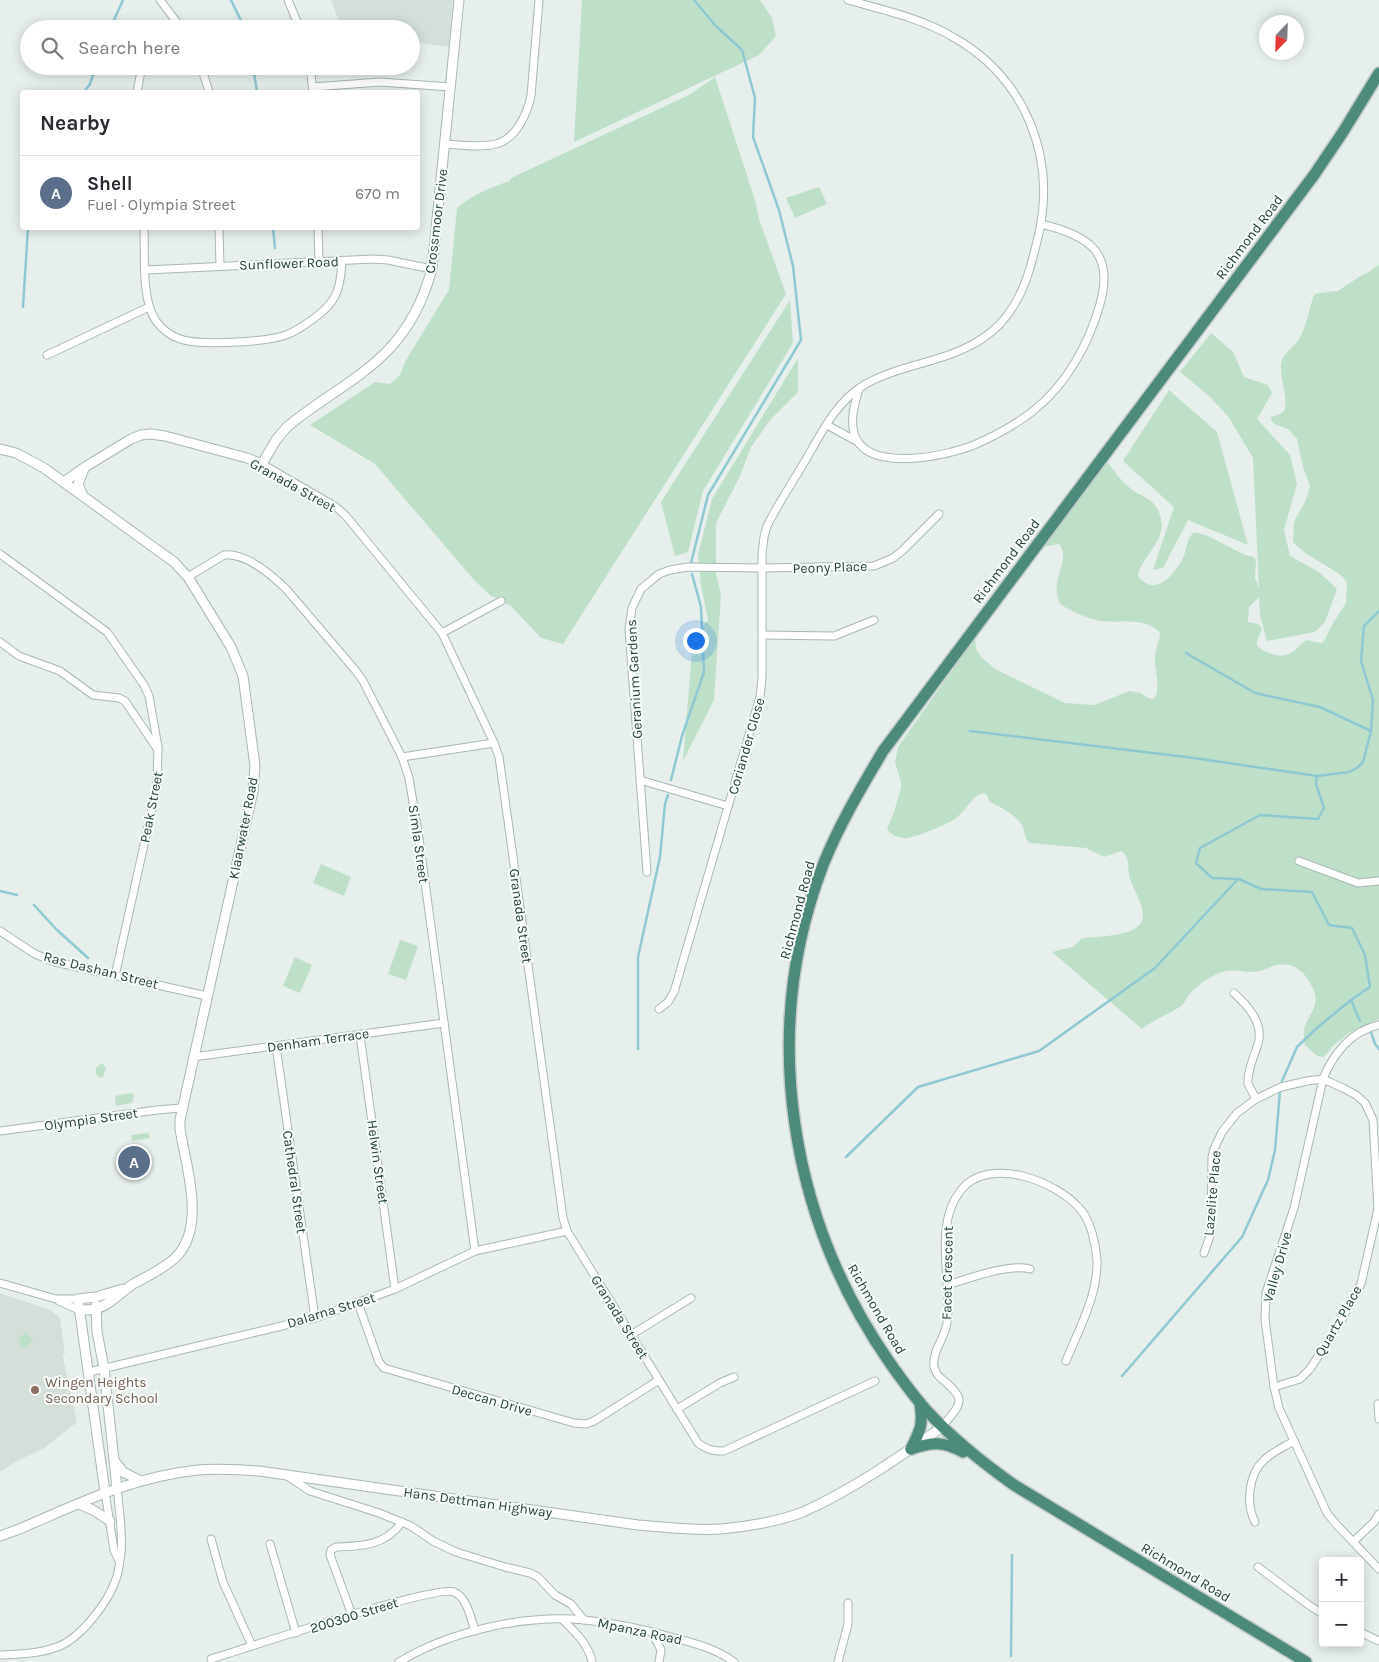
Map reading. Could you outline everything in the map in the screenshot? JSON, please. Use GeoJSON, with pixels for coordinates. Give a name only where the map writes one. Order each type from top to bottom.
{"type":"FeatureCollection","features":[{"type":"Feature","properties":{"kind":"highway","name":"Richmond Road"},"geometry":{"type":"LineString","coordinates":[[1306,1662],[1014,1485],[986,1465],[942,1427],[920,1402],[876,1343],[853,1304],[834,1264],[811,1200],[797,1145],[789,1072],[791,1007],[797,958],[813,896],[824,865],[846,814],[883,751],[1314,175],[1379,73]]}},
{"type":"Feature","properties":{"kind":"highway"},"geometry":{"type":"LineString","coordinates":[[911,1449],[920,1431],[922,1421],[920,1402]]}},
{"type":"Feature","properties":{"kind":"highway"},"geometry":{"type":"LineString","coordinates":[[911,1449],[932,1443],[951,1445],[986,1465]]}},
{"type":"Feature","properties":{"kind":"street"},"geometry":{"type":"LineString","coordinates":[[160,0],[174,20]]}},
{"type":"Feature","properties":{"kind":"street"},"geometry":{"type":"LineString","coordinates":[[288,0],[296,20]]}},
{"type":"Feature","properties":{"kind":"street","name":"Crossmoor Drive"},"geometry":{"type":"LineString","coordinates":[[262,464],[276,440],[286,428],[367,368],[389,349],[404,330],[425,292],[432,269],[459,0]]}},
{"type":"Feature","properties":{"kind":"street"},"geometry":{"type":"LineString","coordinates":[[445,144],[480,146],[499,143],[521,123],[531,96],[539,0]]}},
{"type":"Feature","properties":{"kind":"street","name":"Coriander Close"},"geometry":{"type":"LineString","coordinates":[[660,1009],[668,1002],[674,992],[762,691],[762,568],[763,546],[767,526],[841,404],[859,388],[883,377],[964,349],[989,334],[1005,317],[1020,296],[1028,279],[1041,224],[1044,191],[1039,148],[1024,110],[1007,83],[989,63],[953,37],[908,18],[848,0]]}},
{"type":"Feature","properties":{"kind":"street"},"geometry":{"type":"LineString","coordinates":[[138,90],[140,75]]}},
{"type":"Feature","properties":{"kind":"street"},"geometry":{"type":"LineString","coordinates":[[204,75],[208,90]]}},
{"type":"Feature","properties":{"kind":"street"},"geometry":{"type":"LineString","coordinates":[[311,75],[313,90],[380,82],[451,87]]}},
{"type":"Feature","properties":{"kind":"street"},"geometry":{"type":"LineString","coordinates":[[827,426],[858,442],[870,452],[888,458],[923,458],[972,446],[1005,430],[1033,411],[1049,396],[1084,347],[1097,314],[1105,282],[1101,261],[1093,248],[1084,239],[1067,231],[1041,224]]}},
{"type":"Feature","properties":{"kind":"street"},"geometry":{"type":"LineString","coordinates":[[144,230],[146,290],[149,307],[162,327],[171,334],[186,340],[204,342],[228,341],[279,336],[296,330],[324,310],[331,302],[339,284],[342,261]]}},
{"type":"Feature","properties":{"kind":"street"},"geometry":{"type":"LineString","coordinates":[[219,230],[220,266]]}},
{"type":"Feature","properties":{"kind":"street"},"geometry":{"type":"LineString","coordinates":[[318,230],[319,261]]}},
{"type":"Feature","properties":{"kind":"street","name":"Sunflower Road"},"geometry":{"type":"LineString","coordinates":[[146,270],[373,259],[388,260],[432,269]]}},
{"type":"Feature","properties":{"kind":"street"},"geometry":{"type":"LineString","coordinates":[[47,355],[149,307]]}},
{"type":"Feature","properties":{"kind":"street"},"geometry":{"type":"LineString","coordinates":[[858,442],[852,422],[859,388]]}},
{"type":"Feature","properties":{"kind":"street","name":"Granada Street"},"geometry":{"type":"LineString","coordinates":[[64,482],[131,439],[150,434],[238,456],[262,464],[329,502],[346,516],[442,633],[499,757],[563,1218],[567,1232],[698,1443],[706,1448],[714,1451],[724,1450],[875,1381]]}},
{"type":"Feature","properties":{"kind":"street","name":"Klaarwater Road"},"geometry":{"type":"LineString","coordinates":[[0,449],[16,453],[30,460],[64,482],[174,562],[188,577],[231,647],[243,676],[255,766],[253,791],[181,1108],[180,1129],[193,1204],[190,1234],[177,1256],[166,1266],[130,1286],[96,1297],[78,1299]]}},
{"type":"Feature","properties":{"kind":"street"},"geometry":{"type":"LineString","coordinates":[[83,496],[78,484],[86,467]]}},
{"type":"Feature","properties":{"kind":"street","name":"Peony Place"},"geometry":{"type":"LineString","coordinates":[[762,568],[874,566],[902,551],[939,514]]}},
{"type":"Feature","properties":{"kind":"street","name":"Peak Street"},"geometry":{"type":"LineString","coordinates":[[0,554],[96,622],[115,641],[144,685],[149,696],[158,750],[157,786],[115,976]]}},
{"type":"Feature","properties":{"kind":"street","name":"Simla Street"},"geometry":{"type":"LineString","coordinates":[[188,577],[224,555],[229,555],[237,556],[263,569],[276,579],[356,671],[402,757],[409,778],[414,810],[475,1250]]}},
{"type":"Feature","properties":{"kind":"street","name":"Geranium Gardens"},"geometry":{"type":"LineString","coordinates":[[647,872],[629,629],[636,598],[649,581],[670,570],[688,567],[762,568]]}},
{"type":"Feature","properties":{"kind":"street"},"geometry":{"type":"LineString","coordinates":[[442,633],[501,601]]}},
{"type":"Feature","properties":{"kind":"street"},"geometry":{"type":"LineString","coordinates":[[762,635],[834,636],[874,620]]}},
{"type":"Feature","properties":{"kind":"street"},"geometry":{"type":"LineString","coordinates":[[0,642],[19,656],[63,672],[93,695],[119,698],[126,702],[158,750]]}},
{"type":"Feature","properties":{"kind":"street"},"geometry":{"type":"LineString","coordinates":[[402,757],[494,743]]}},
{"type":"Feature","properties":{"kind":"street"},"geometry":{"type":"LineString","coordinates":[[640,780],[728,806]]}},
{"type":"Feature","properties":{"kind":"street"},"geometry":{"type":"LineString","coordinates":[[1299,861],[1358,882],[1379,881]]}},
{"type":"Feature","properties":{"kind":"street","name":"Ras Dashan Street"},"geometry":{"type":"LineString","coordinates":[[0,931],[35,954],[55,962],[207,996]]}},
{"type":"Feature","properties":{"kind":"street"},"geometry":{"type":"LineString","coordinates":[[1234,993],[1246,1004],[1258,1026],[1259,1041],[1248,1079],[1248,1084],[1256,1099]]}},
{"type":"Feature","properties":{"kind":"street","name":"Denham Terrace"},"geometry":{"type":"LineString","coordinates":[[193,1057],[444,1023]]}},
{"type":"Feature","properties":{"kind":"street","name":"Valley Drive"},"geometry":{"type":"LineString","coordinates":[[1379,1025],[1373,1026],[1342,1046],[1328,1064],[1322,1079],[1294,1208],[1266,1293],[1266,1320],[1274,1387],[1279,1408],[1327,1513],[1379,1569]]}},
{"type":"Feature","properties":{"kind":"street","name":"Helwin Street"},"geometry":{"type":"LineString","coordinates":[[360,1035],[395,1290]]}},
{"type":"Feature","properties":{"kind":"street","name":"Cathedral Street"},"geometry":{"type":"LineString","coordinates":[[276,1046],[314,1318]]}},
{"type":"Feature","properties":{"kind":"street","name":"Lazelite Place"},"geometry":{"type":"LineString","coordinates":[[1204,1253],[1211,1233],[1212,1157],[1214,1149],[1228,1123],[1237,1113],[1256,1099],[1281,1087],[1322,1079]]}},
{"type":"Feature","properties":{"kind":"street","name":"Quartz Place"},"geometry":{"type":"LineString","coordinates":[[1274,1387],[1292,1382],[1306,1374],[1352,1303],[1361,1284],[1378,1209],[1375,1136],[1371,1113],[1365,1103],[1356,1095],[1322,1079]]}},
{"type":"Feature","properties":{"kind":"street","name":"Olympia Street"},"geometry":{"type":"LineString","coordinates":[[0,1131],[181,1108]]}},
{"type":"Feature","properties":{"kind":"street","name":"Facet Crescent"},"geometry":{"type":"LineString","coordinates":[[942,1427],[958,1404],[959,1397],[957,1392],[935,1371],[934,1365],[937,1349],[947,1322],[945,1260],[949,1213],[953,1201],[962,1188],[976,1178],[994,1173],[1015,1174],[1045,1184],[1071,1199],[1086,1216],[1095,1243],[1097,1260],[1096,1280],[1092,1297],[1066,1360]]}},
{"type":"Feature","properties":{"kind":"street","name":"Dalarna Street"},"geometry":{"type":"LineString","coordinates":[[89,1372],[314,1318],[395,1290],[475,1250],[567,1232]]}},
{"type":"Feature","properties":{"kind":"street"},"geometry":{"type":"LineString","coordinates":[[947,1285],[1016,1267],[1030,1269]]}},
{"type":"Feature","properties":{"kind":"street"},"geometry":{"type":"LineString","coordinates":[[0,1283],[56,1299],[79,1310]]}},
{"type":"Feature","properties":{"kind":"street","name":"Klaarwater Road"},"geometry":{"type":"LineString","coordinates":[[79,1310],[96,1309],[117,1297],[130,1286]]}},
{"type":"Feature","properties":{"kind":"street"},"geometry":{"type":"LineString","coordinates":[[0,1656],[36,1653],[58,1647],[74,1639],[107,1598],[115,1581],[121,1550],[117,1488],[104,1368],[97,1332],[96,1297]]}},
{"type":"Feature","properties":{"kind":"street"},"geometry":{"type":"LineString","coordinates":[[631,1335],[691,1298]]}},
{"type":"Feature","properties":{"kind":"street"},"geometry":{"type":"LineString","coordinates":[[56,1299],[78,1299],[114,1550],[119,1561]]}},
{"type":"Feature","properties":{"kind":"street","name":"Deccan Drive"},"geometry":{"type":"LineString","coordinates":[[358,1303],[378,1362],[384,1368],[574,1423],[586,1424],[594,1421],[659,1380]]}},
{"type":"Feature","properties":{"kind":"street"},"geometry":{"type":"LineString","coordinates":[[677,1409],[720,1383],[734,1377]]}},
{"type":"Feature","properties":{"kind":"street"},"geometry":{"type":"LineString","coordinates":[[1378,1404],[1379,1419]]}},
{"type":"Feature","properties":{"kind":"street","name":"Hans Dettman Highway"},"geometry":{"type":"LineString","coordinates":[[0,1536],[117,1488],[162,1476],[207,1470],[259,1471],[638,1525],[688,1530],[722,1529],[765,1522],[801,1512],[833,1496],[911,1449],[942,1427]]}},
{"type":"Feature","properties":{"kind":"street"},"geometry":{"type":"LineString","coordinates":[[1255,1522],[1250,1505],[1251,1485],[1255,1472],[1264,1459],[1294,1441]]}},
{"type":"Feature","properties":{"kind":"street"},"geometry":{"type":"LineString","coordinates":[[114,1458],[120,1470],[141,1481]]}},
{"type":"Feature","properties":{"kind":"street"},"geometry":{"type":"LineString","coordinates":[[286,1475],[310,1491],[402,1522],[456,1552],[496,1565],[530,1573],[538,1577],[555,1595],[571,1604],[584,1620]]}},
{"type":"Feature","properties":{"kind":"street"},"geometry":{"type":"LineString","coordinates":[[79,1504],[93,1510],[110,1522]]}},
{"type":"Feature","properties":{"kind":"street"},"geometry":{"type":"LineString","coordinates":[[1353,1542],[1374,1522],[1379,1514]]}},
{"type":"Feature","properties":{"kind":"street"},"geometry":{"type":"LineString","coordinates":[[352,1615],[330,1554],[331,1550],[336,1547],[358,1546],[380,1540],[391,1535],[402,1522]]}},
{"type":"Feature","properties":{"kind":"street"},"geometry":{"type":"LineString","coordinates":[[211,1539],[223,1582],[252,1646]]}},
{"type":"Feature","properties":{"kind":"street"},"geometry":{"type":"LineString","coordinates":[[270,1544],[296,1633]]}},
{"type":"Feature","properties":{"kind":"street"},"geometry":{"type":"LineString","coordinates":[[1258,1567],[1319,1612]]}},
{"type":"Feature","properties":{"kind":"street","name":"200300 Street"},"geometry":{"type":"LineString","coordinates":[[211,1659],[404,1600],[451,1590],[463,1600],[475,1631]]}},
{"type":"Feature","properties":{"kind":"street"},"geometry":{"type":"LineString","coordinates":[[838,1662],[848,1624],[848,1603]]}},
{"type":"Feature","properties":{"kind":"street"},"geometry":{"type":"LineString","coordinates":[[563,1620],[586,1646],[592,1662]]}},
{"type":"Feature","properties":{"kind":"street","name":"Mpanza Road"},"geometry":{"type":"LineString","coordinates":[[399,1662],[439,1642],[475,1631],[518,1622],[563,1620],[584,1620],[615,1624],[652,1632],[707,1647],[734,1662]]}},
{"type":"Feature","properties":{"kind":"street"},"geometry":{"type":"LineString","coordinates":[[652,1632],[661,1650],[659,1662]]}},
{"type":"Feature","properties":{"kind":"street"},"geometry":{"type":"LineString","coordinates":[[1364,1634],[1379,1641]]}},
{"type":"Feature","properties":{"kind":"shaded area"},"geometry":{"type":"Polygon","coordinates":[[[331,0],[453,0],[449,47],[420,43],[420,20],[339,20],[331,0]]]}},
{"type":"Feature","properties":{"kind":"shaded area","name":"Wingen Heights Secondary School"},"geometry":{"type":"Polygon","coordinates":[[[0,1293],[50,1310],[60,1318],[65,1354],[63,1354],[63,1358],[77,1422],[44,1448],[15,1462],[0,1472],[0,1293]]]}},
{"type":"Feature","properties":{"kind":"green space"},"geometry":{"type":"Polygon","coordinates":[[[582,0],[760,0],[772,18],[776,36],[759,55],[574,142],[582,0]]]}},
{"type":"Feature","properties":{"kind":"green space"},"geometry":{"type":"Polygon","coordinates":[[[715,77],[755,200],[759,219],[786,294],[563,644],[541,638],[511,606],[500,598],[492,597],[474,580],[375,464],[310,425],[375,382],[390,384],[400,375],[406,360],[449,290],[457,208],[482,192],[510,181],[511,178],[689,95],[715,77]]]}},
{"type":"Feature","properties":{"kind":"green space"},"geometry":{"type":"Polygon","coordinates":[[[819,187],[827,204],[795,218],[786,198],[819,187]]]}},
{"type":"Feature","properties":{"kind":"green space"},"geometry":{"type":"Polygon","coordinates":[[[1379,264],[1379,1019],[1349,1033],[1334,1045],[1324,1057],[1317,1056],[1305,1045],[1304,1034],[1314,1007],[1314,991],[1305,975],[1290,965],[1284,964],[1255,972],[1229,970],[1215,975],[1197,986],[1181,1006],[1142,1029],[1052,952],[1073,947],[1081,939],[1128,932],[1141,923],[1143,916],[1142,906],[1130,879],[1127,860],[1124,854],[1121,851],[1104,857],[1086,848],[1030,843],[1019,821],[1007,811],[989,801],[984,793],[976,797],[960,815],[946,824],[913,837],[903,838],[896,836],[887,829],[901,788],[895,763],[898,747],[975,638],[976,649],[981,657],[995,669],[1065,703],[1094,705],[1130,691],[1140,693],[1150,699],[1155,698],[1157,683],[1155,654],[1160,633],[1147,624],[1095,620],[1060,604],[1057,589],[1063,558],[1062,549],[1059,544],[1042,547],[1107,461],[1127,485],[1155,505],[1161,518],[1162,528],[1159,537],[1139,570],[1138,576],[1144,582],[1157,585],[1173,573],[1182,560],[1189,538],[1194,532],[1208,536],[1245,555],[1253,557],[1256,560],[1255,578],[1259,588],[1253,458],[1228,416],[1207,394],[1180,372],[1211,333],[1233,352],[1244,377],[1268,385],[1272,393],[1257,419],[1290,455],[1297,484],[1284,530],[1290,556],[1319,572],[1337,589],[1325,622],[1315,632],[1267,641],[1260,615],[1259,597],[1249,607],[1248,622],[1258,624],[1262,628],[1257,646],[1273,654],[1287,655],[1306,640],[1321,643],[1324,641],[1346,603],[1347,583],[1338,573],[1305,553],[1293,542],[1294,522],[1306,500],[1310,486],[1303,467],[1297,439],[1288,429],[1274,424],[1271,417],[1281,414],[1285,409],[1286,404],[1281,373],[1282,360],[1302,334],[1314,295],[1338,291],[1379,264]]]}},
{"type":"Feature","properties":{"kind":"green space"},"geometry":{"type":"Polygon","coordinates":[[[790,300],[793,343],[703,491],[688,552],[675,556],[661,502],[790,300]]]}},
{"type":"Feature","properties":{"kind":"green space"},"geometry":{"type":"Polygon","coordinates":[[[798,358],[798,392],[771,419],[751,447],[740,476],[716,523],[716,573],[721,595],[714,700],[683,761],[693,640],[708,620],[701,585],[698,555],[712,499],[798,358]]]}},
{"type":"Feature","properties":{"kind":"green space"},"geometry":{"type":"Polygon","coordinates":[[[1169,390],[1217,432],[1248,545],[1188,520],[1163,568],[1153,570],[1174,507],[1123,461],[1169,390]]]}},
{"type":"Feature","properties":{"kind":"green space"},"geometry":{"type":"Polygon","coordinates":[[[321,864],[351,877],[344,896],[313,883],[321,864]]]}},
{"type":"Feature","properties":{"kind":"green space"},"geometry":{"type":"Polygon","coordinates":[[[400,940],[418,946],[406,980],[388,974],[400,940]]]}},
{"type":"Feature","properties":{"kind":"green space"},"geometry":{"type":"Polygon","coordinates":[[[295,957],[312,965],[300,993],[283,986],[295,957]]]}},
{"type":"Feature","properties":{"kind":"green space"},"geometry":{"type":"Polygon","coordinates":[[[102,1063],[106,1068],[103,1077],[99,1078],[96,1074],[96,1068],[102,1063]]]}},
{"type":"Feature","properties":{"kind":"green space"},"geometry":{"type":"Polygon","coordinates":[[[131,1093],[134,1096],[132,1103],[116,1106],[115,1096],[131,1093]]]}},
{"type":"Feature","properties":{"kind":"green space"},"geometry":{"type":"Polygon","coordinates":[[[148,1133],[150,1138],[132,1141],[131,1135],[148,1133]]]}},
{"type":"Feature","properties":{"kind":"green space"},"geometry":{"type":"Polygon","coordinates":[[[25,1333],[33,1339],[28,1347],[22,1347],[18,1338],[25,1333]]]}},
{"type":"Feature","properties":{"kind":"waterway"},"geometry":{"type":"LineString","coordinates":[[114,20],[123,0]]}},
{"type":"Feature","properties":{"kind":"waterway"},"geometry":{"type":"LineString","coordinates":[[231,0],[241,20]]}},
{"type":"Feature","properties":{"kind":"waterway"},"geometry":{"type":"LineString","coordinates":[[691,563],[708,495],[801,340],[793,266],[779,210],[753,137],[755,98],[742,50],[715,25],[694,0]]}},
{"type":"Feature","properties":{"kind":"waterway"},"geometry":{"type":"LineString","coordinates":[[86,90],[93,75]]}},
{"type":"Feature","properties":{"kind":"waterway"},"geometry":{"type":"LineString","coordinates":[[254,75],[257,90]]}},
{"type":"Feature","properties":{"kind":"waterway"},"geometry":{"type":"LineString","coordinates":[[23,307],[28,230]]}},
{"type":"Feature","properties":{"kind":"waterway"},"geometry":{"type":"LineString","coordinates":[[273,230],[275,248]]}},
{"type":"Feature","properties":{"kind":"waterway"},"geometry":{"type":"LineString","coordinates":[[671,780],[682,736],[704,672],[701,607],[692,574]]}},
{"type":"Feature","properties":{"kind":"waterway"},"geometry":{"type":"LineString","coordinates":[[1360,1021],[1351,1000],[1370,987],[1365,955],[1352,928],[1329,925],[1312,892],[1261,889],[1239,879],[1212,878],[1196,863],[1200,848],[1260,815],[1318,819],[1324,808],[1316,784],[1317,776],[1349,772],[1363,762],[1371,731],[1373,700],[1361,661],[1364,626],[1379,611]]}},
{"type":"Feature","properties":{"kind":"waterway"},"geometry":{"type":"LineString","coordinates":[[1186,653],[1255,693],[1320,707],[1371,731]]}},
{"type":"Feature","properties":{"kind":"waterway"},"geometry":{"type":"LineString","coordinates":[[970,731],[1194,758],[1317,776]]}},
{"type":"Feature","properties":{"kind":"waterway"},"geometry":{"type":"LineString","coordinates":[[638,1049],[638,957],[660,857],[665,804],[668,795]]}},
{"type":"Feature","properties":{"kind":"waterway"},"geometry":{"type":"LineString","coordinates":[[846,1157],[918,1087],[1039,1051],[1155,968],[1238,879]]}},
{"type":"Feature","properties":{"kind":"waterway"},"geometry":{"type":"LineString","coordinates":[[0,891],[17,895]]}},
{"type":"Feature","properties":{"kind":"waterway"},"geometry":{"type":"LineString","coordinates":[[34,905],[56,929],[88,958]]}},
{"type":"Feature","properties":{"kind":"waterway"},"geometry":{"type":"LineString","coordinates":[[1282,1081],[1297,1047],[1351,1000]]}},
{"type":"Feature","properties":{"kind":"waterway"},"geometry":{"type":"LineString","coordinates":[[1371,1032],[1379,1049]]}},
{"type":"Feature","properties":{"kind":"waterway"},"geometry":{"type":"LineString","coordinates":[[1122,1376],[1242,1237],[1268,1180],[1275,1150],[1280,1091]]}},
{"type":"Feature","properties":{"kind":"waterway"},"geometry":{"type":"LineString","coordinates":[[1011,1656],[1012,1555]]}},
{"type":"Feature","properties":{"kind":"place","name":"Shell"},"geometry":{"type":"Point","coordinates":[134,1162]}},
{"type":"Feature","properties":{"kind":"place","name":"Wingen Heights Secondary School"},"geometry":{"type":"Point","coordinates":[35,1390]}}]}
